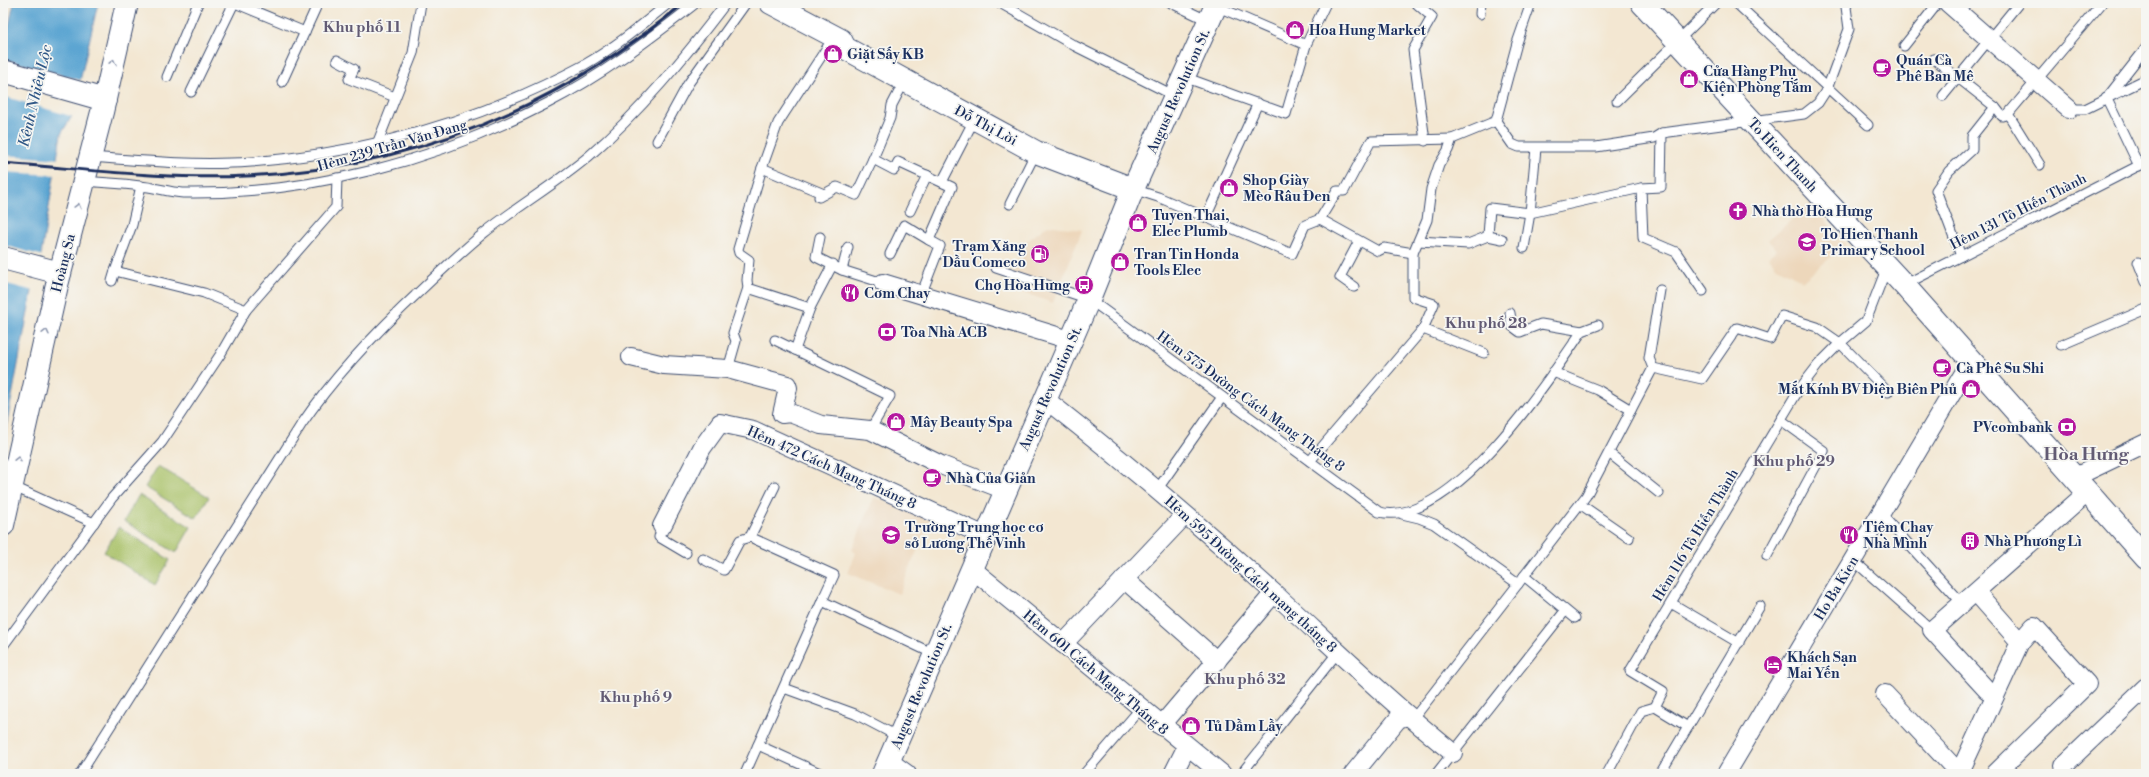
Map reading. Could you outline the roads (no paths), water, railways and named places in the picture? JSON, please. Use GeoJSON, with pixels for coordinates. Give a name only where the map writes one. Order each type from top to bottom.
{"type":"FeatureCollection","features":[{"type":"Feature","properties":{"kind":"main road","name":"Hoàng Sa"},"geometry":{"type":"LineString","coordinates":[[3,524],[12,486],[50,277],[84,181],[104,106],[127,3]]}},
{"type":"Feature","properties":{"kind":"main road","name":"Đỗ Thị Lời"},"geometry":{"type":"LineString","coordinates":[[757,3],[764,13],[905,80],[1036,152],[1133,189]]}},
{"type":"Feature","properties":{"kind":"main road","name":"Đỗ Thị Lời"},"geometry":{"type":"LineString","coordinates":[[771,3],[841,40],[836,47]]}},
{"type":"Feature","properties":{"kind":"main road","name":"To Hien Thanh"},"geometry":{"type":"LineString","coordinates":[[1642,3],[1904,285],[2146,558]]}},
{"type":"Feature","properties":{"kind":"main road","name":"August Revolution St."},"geometry":{"type":"LineString","coordinates":[[886,767],[1089,299],[1133,189],[1214,10]]}},
{"type":"Feature","properties":{"kind":"main road"},"geometry":{"type":"LineString","coordinates":[[3,71],[81,100]]}},
{"type":"Feature","properties":{"kind":"main road"},"geometry":{"type":"LineString","coordinates":[[3,84],[104,106]]}},
{"type":"Feature","properties":{"kind":"main road"},"geometry":{"type":"LineString","coordinates":[[3,258],[50,277]]}},
{"type":"Feature","properties":{"kind":"main road"},"geometry":{"type":"LineString","coordinates":[[3,271],[50,277]]}},
{"type":"Feature","properties":{"kind":"street"},"geometry":{"type":"LineString","coordinates":[[1948,3],[2069,109]]}},
{"type":"Feature","properties":{"kind":"street"},"geometry":{"type":"LineString","coordinates":[[883,283],[1070,340]]}},
{"type":"Feature","properties":{"kind":"street"},"geometry":{"type":"LineString","coordinates":[[631,357],[664,365],[728,369],[787,385],[788,388],[782,414],[790,413],[821,424],[870,430],[941,465],[1005,490]]}},
{"type":"Feature","properties":{"kind":"street","name":"Ho Ba Kien"},"geometry":{"type":"LineString","coordinates":[[1726,774],[1971,361]]}},
{"type":"Feature","properties":{"kind":"street","name":"Hẻm 595 Đường Cách mạng tháng 8"},"geometry":{"type":"LineString","coordinates":[[1045,399],[1185,514],[1274,593],[1407,716],[1453,753]]}},
{"type":"Feature","properties":{"kind":"street","name":"Hẻm 472 Cách Mạng Tháng 8"},"geometry":{"type":"LineString","coordinates":[[662,526],[702,448],[720,423],[753,430],[986,536]]}},
{"type":"Feature","properties":{"kind":"street"},"geometry":{"type":"LineString","coordinates":[[1987,690],[1932,630],[1976,592],[2082,485],[2146,443]]}},
{"type":"Feature","properties":{"kind":"street"},"geometry":{"type":"LineString","coordinates":[[1063,644],[1185,514]]}},
{"type":"Feature","properties":{"kind":"street","name":"Hẻm 601 Cách Mạng Tháng 8"},"geometry":{"type":"LineString","coordinates":[[972,568],[1140,709],[1222,774]]}},
{"type":"Feature","properties":{"kind":"street"},"geometry":{"type":"LineString","coordinates":[[1124,579],[1217,660]]}},
{"type":"Feature","properties":{"kind":"street"},"geometry":{"type":"LineString","coordinates":[[1976,592],[2020,642]]}},
{"type":"Feature","properties":{"kind":"street","name":"Hẻm 595 Đường Cách mạng tháng 8"},"geometry":{"type":"LineString","coordinates":[[1161,726],[1274,593]]}},
{"type":"Feature","properties":{"kind":"street"},"geometry":{"type":"LineString","coordinates":[[1885,694],[1959,774],[2020,642],[2034,626],[2087,684],[1995,774]]}},
{"type":"Feature","properties":{"kind":"street"},"geometry":{"type":"LineString","coordinates":[[2063,766],[2146,687]]}},
{"type":"Feature","properties":{"kind":"street"},"geometry":{"type":"LineString","coordinates":[[1353,774],[1398,719],[1407,716]]}},
{"type":"Feature","properties":{"kind":"street"},"geometry":{"type":"LineString","coordinates":[[1173,774],[1187,746]]}},
{"type":"Feature","properties":{"kind":"street"},"geometry":{"type":"LineString","coordinates":[[886,767],[907,774]]}},
{"type":"Feature","properties":{"kind":"lane"},"geometry":{"type":"LineString","coordinates":[[167,77],[198,3]]}},
{"type":"Feature","properties":{"kind":"lane"},"geometry":{"type":"LineString","coordinates":[[191,92],[235,3],[305,32]]}},
{"type":"Feature","properties":{"kind":"lane"},"geometry":{"type":"LineString","coordinates":[[282,82],[318,3]]}},
{"type":"Feature","properties":{"kind":"lane"},"geometry":{"type":"LineString","coordinates":[[377,144],[413,53],[421,3]]}},
{"type":"Feature","properties":{"kind":"lane","name":"Hẻm 239 Trần Văn Đang"},"geometry":{"type":"LineString","coordinates":[[90,157],[171,162],[250,162],[377,144],[443,125],[536,88],[585,64],[637,29],[669,3]]}},
{"type":"Feature","properties":{"kind":"lane","name":"Hẻm 239 Trần Văn Đang"},"geometry":{"type":"LineString","coordinates":[[84,181],[141,186],[180,193],[212,193],[275,189],[337,178],[452,145],[512,121],[550,102],[632,52],[696,3]]}},
{"type":"Feature","properties":{"kind":"lane"},"geometry":{"type":"LineString","coordinates":[[80,774],[314,405],[377,332],[456,257],[507,215],[564,176],[610,136],[657,87],[726,3]]}},
{"type":"Feature","properties":{"kind":"lane"},"geometry":{"type":"LineString","coordinates":[[657,141],[688,84],[746,3]]}},
{"type":"Feature","properties":{"kind":"lane"},"geometry":{"type":"LineString","coordinates":[[1000,3],[1075,46],[1180,87],[1258,103],[1286,114],[1306,45],[1326,3]]}},
{"type":"Feature","properties":{"kind":"lane"},"geometry":{"type":"LineString","coordinates":[[1171,3],[1214,10],[1306,45]]}},
{"type":"Feature","properties":{"kind":"lane"},"geometry":{"type":"LineString","coordinates":[[1416,3],[1432,17],[1413,50],[1425,141]]}},
{"type":"Feature","properties":{"kind":"lane"},"geometry":{"type":"LineString","coordinates":[[1480,14],[1482,3]]}},
{"type":"Feature","properties":{"kind":"lane"},"geometry":{"type":"LineString","coordinates":[[1531,3],[1517,43],[1496,120],[1512,144],[1519,147],[1536,148],[1596,147],[1654,138],[1662,133],[1804,114],[1818,103],[1827,89],[1849,29],[1846,7],[1848,3]]}},
{"type":"Feature","properties":{"kind":"lane"},"geometry":{"type":"LineString","coordinates":[[1617,101],[1716,3]]}},
{"type":"Feature","properties":{"kind":"lane"},"geometry":{"type":"LineString","coordinates":[[1736,3],[1827,89],[1868,125]]}},
{"type":"Feature","properties":{"kind":"lane"},"geometry":{"type":"LineString","coordinates":[[1904,46],[1938,3]]}},
{"type":"Feature","properties":{"kind":"lane"},"geometry":{"type":"LineString","coordinates":[[1944,96],[2019,3]]}},
{"type":"Feature","properties":{"kind":"lane"},"geometry":{"type":"LineString","coordinates":[[1934,59],[1959,77],[1995,107],[2002,116],[2008,114],[2102,3]]}},
{"type":"Feature","properties":{"kind":"lane"},"geometry":{"type":"LineString","coordinates":[[728,369],[736,341],[733,333],[734,328],[748,288],[747,280],[749,262],[747,258],[741,255],[738,249],[762,168],[778,123],[836,47]]}},
{"type":"Feature","properties":{"kind":"lane"},"geometry":{"type":"LineString","coordinates":[[2106,97],[2146,48]]}},
{"type":"Feature","properties":{"kind":"lane"},"geometry":{"type":"LineString","coordinates":[[337,60],[354,69],[349,79],[395,97]]}},
{"type":"Feature","properties":{"kind":"lane"},"geometry":{"type":"LineString","coordinates":[[2069,109],[2085,109],[2106,97],[2146,79]]}},
{"type":"Feature","properties":{"kind":"lane"},"geometry":{"type":"LineString","coordinates":[[762,168],[822,196],[837,187],[856,195],[890,118],[892,105],[905,80]]}},
{"type":"Feature","properties":{"kind":"lane"},"geometry":{"type":"LineString","coordinates":[[2106,97],[2142,164]]}},
{"type":"Feature","properties":{"kind":"lane"},"geometry":{"type":"LineString","coordinates":[[1206,217],[1258,103]]}},
{"type":"Feature","properties":{"kind":"lane"},"geometry":{"type":"LineString","coordinates":[[1961,256],[1936,190],[1950,171],[1972,150],[1972,136],[1995,107]]}},
{"type":"Feature","properties":{"kind":"lane"},"geometry":{"type":"LineString","coordinates":[[2008,114],[2040,165]]}},
{"type":"Feature","properties":{"kind":"lane"},"geometry":{"type":"LineString","coordinates":[[942,182],[975,118]]}},
{"type":"Feature","properties":{"kind":"lane"},"geometry":{"type":"LineString","coordinates":[[1133,189],[1158,197],[1292,254],[1305,225],[1320,219],[1337,191],[1344,191],[1371,141],[1425,141],[1452,139],[1496,120]]}},
{"type":"Feature","properties":{"kind":"lane"},"geometry":{"type":"LineString","coordinates":[[1488,236],[1490,208],[1530,213],[1641,188],[1661,187],[1662,133]]}},
{"type":"Feature","properties":{"kind":"lane"},"geometry":{"type":"LineString","coordinates":[[1310,461],[1423,329],[1434,304],[1413,297],[1413,253],[1427,220],[1431,189],[1439,165],[1448,150],[1452,139]]}},
{"type":"Feature","properties":{"kind":"lane"},"geometry":{"type":"LineString","coordinates":[[1524,248],[1530,213],[1536,148]]}},
{"type":"Feature","properties":{"kind":"lane"},"geometry":{"type":"LineString","coordinates":[[1010,204],[1036,152]]}},
{"type":"Feature","properties":{"kind":"lane"},"geometry":{"type":"LineString","coordinates":[[873,159],[894,170],[898,162],[952,187],[929,240]]}},
{"type":"Feature","properties":{"kind":"lane","name":"Hẻm 131 Tô Hiến Thành"},"geometry":{"type":"LineString","coordinates":[[1904,285],[2142,164]]}},
{"type":"Feature","properties":{"kind":"lane"},"geometry":{"type":"LineString","coordinates":[[910,211],[927,175]]}},
{"type":"Feature","properties":{"kind":"lane"},"geometry":{"type":"LineString","coordinates":[[3,646],[112,498],[162,442],[220,354],[246,310],[336,207],[337,178]]}},
{"type":"Feature","properties":{"kind":"lane"},"geometry":{"type":"LineString","coordinates":[[112,281],[132,226],[141,186]]}},
{"type":"Feature","properties":{"kind":"lane"},"geometry":{"type":"LineString","coordinates":[[1641,188],[1643,238],[1676,252],[1703,291]]}},
{"type":"Feature","properties":{"kind":"lane"},"geometry":{"type":"LineString","coordinates":[[1320,219],[1378,251],[1384,248],[1413,253]]}},
{"type":"Feature","properties":{"kind":"lane"},"geometry":{"type":"LineString","coordinates":[[890,254],[904,226],[940,246],[921,295]]}},
{"type":"Feature","properties":{"kind":"lane"},"geometry":{"type":"LineString","coordinates":[[1419,241],[1468,244],[1488,236],[1502,239]]}},
{"type":"Feature","properties":{"kind":"lane"},"geometry":{"type":"LineString","coordinates":[[820,237],[816,257],[833,264],[842,270],[883,283]]}},
{"type":"Feature","properties":{"kind":"lane"},"geometry":{"type":"LineString","coordinates":[[1354,287],[1340,277],[1359,241]]}},
{"type":"Feature","properties":{"kind":"lane"},"geometry":{"type":"LineString","coordinates":[[842,270],[848,247]]}},
{"type":"Feature","properties":{"kind":"lane"},"geometry":{"type":"LineString","coordinates":[[2138,262],[2146,282]]}},
{"type":"Feature","properties":{"kind":"lane"},"geometry":{"type":"LineString","coordinates":[[795,350],[810,308],[833,264]]}},
{"type":"Feature","properties":{"kind":"lane","name":"Hẻm 116 Tô Hiến Thành"},"geometry":{"type":"LineString","coordinates":[[1655,707],[1663,692],[1630,671],[1798,391],[1818,365],[1840,342],[1866,321],[1887,267]]}},
{"type":"Feature","properties":{"kind":"lane","name":"Hẻm 575 Đường Cách Mạng Tháng 8"},"geometry":{"type":"LineString","coordinates":[[996,268],[1089,299],[1379,512],[1390,515],[1401,514]]}},
{"type":"Feature","properties":{"kind":"lane"},"geometry":{"type":"LineString","coordinates":[[115,271],[204,293],[246,310]]}},
{"type":"Feature","properties":{"kind":"lane"},"geometry":{"type":"LineString","coordinates":[[748,288],[810,308]]}},
{"type":"Feature","properties":{"kind":"lane"},"geometry":{"type":"LineString","coordinates":[[1407,716],[1417,714],[1586,496],[1653,368],[1649,358],[1660,290]]}},
{"type":"Feature","properties":{"kind":"lane"},"geometry":{"type":"LineString","coordinates":[[2061,345],[2146,309]]}},
{"type":"Feature","properties":{"kind":"lane"},"geometry":{"type":"LineString","coordinates":[[1510,313],[1512,326],[1520,332],[1541,324],[1582,331],[1598,325]]}},
{"type":"Feature","properties":{"kind":"lane"},"geometry":{"type":"LineString","coordinates":[[1653,368],[1702,379],[1737,328],[1770,339],[1782,316],[1816,327],[1840,342],[1888,392]]}},
{"type":"Feature","properties":{"kind":"lane"},"geometry":{"type":"LineString","coordinates":[[1423,329],[1484,354]]}},
{"type":"Feature","properties":{"kind":"lane"},"geometry":{"type":"LineString","coordinates":[[1401,514],[1426,505],[1438,498],[1462,478],[1484,456],[1515,424],[1582,331]]}},
{"type":"Feature","properties":{"kind":"lane"},"geometry":{"type":"LineString","coordinates":[[776,340],[890,396],[870,430]]}},
{"type":"Feature","properties":{"kind":"lane"},"geometry":{"type":"LineString","coordinates":[[1553,372],[1598,390],[1631,410]]}},
{"type":"Feature","properties":{"kind":"lane"},"geometry":{"type":"LineString","coordinates":[[1157,490],[1222,397]]}},
{"type":"Feature","properties":{"kind":"lane"},"geometry":{"type":"LineString","coordinates":[[1767,556],[1824,451],[1781,420]]}},
{"type":"Feature","properties":{"kind":"lane"},"geometry":{"type":"LineString","coordinates":[[1609,453],[1659,493]]}},
{"type":"Feature","properties":{"kind":"lane"},"geometry":{"type":"LineString","coordinates":[[12,486],[94,523]]}},
{"type":"Feature","properties":{"kind":"lane"},"geometry":{"type":"LineString","coordinates":[[750,537],[775,486]]}},
{"type":"Feature","properties":{"kind":"lane"},"geometry":{"type":"LineString","coordinates":[[1580,504],[1629,538]]}},
{"type":"Feature","properties":{"kind":"lane"},"geometry":{"type":"LineString","coordinates":[[1401,514],[1419,518],[1434,524],[1518,584]]}},
{"type":"Feature","properties":{"kind":"lane"},"geometry":{"type":"LineString","coordinates":[[1880,514],[1962,603]]}},
{"type":"Feature","properties":{"kind":"lane"},"geometry":{"type":"LineString","coordinates":[[662,526],[659,537],[686,553]]}},
{"type":"Feature","properties":{"kind":"lane"},"geometry":{"type":"LineString","coordinates":[[703,559],[724,570],[740,540],[750,537],[834,575],[745,774]]}},
{"type":"Feature","properties":{"kind":"lane"},"geometry":{"type":"LineString","coordinates":[[1853,560],[1932,630]]}},
{"type":"Feature","properties":{"kind":"lane"},"geometry":{"type":"LineString","coordinates":[[1524,576],[1575,618]]}},
{"type":"Feature","properties":{"kind":"lane"},"geometry":{"type":"LineString","coordinates":[[822,601],[934,654]]}},
{"type":"Feature","properties":{"kind":"lane"},"geometry":{"type":"LineString","coordinates":[[1672,603],[1739,643]]}},
{"type":"Feature","properties":{"kind":"lane"},"geometry":{"type":"LineString","coordinates":[[1660,774],[1760,606]]}},
{"type":"Feature","properties":{"kind":"lane"},"geometry":{"type":"LineString","coordinates":[[1436,774],[1565,611]]}},
{"type":"Feature","properties":{"kind":"lane","name":"Hẻm 595 Đường Cách mạng tháng 8"},"geometry":{"type":"LineString","coordinates":[[1241,774],[1338,652]]}},
{"type":"Feature","properties":{"kind":"lane"},"geometry":{"type":"LineString","coordinates":[[784,688],[855,714],[899,737]]}},
{"type":"Feature","properties":{"kind":"lane"},"geometry":{"type":"LineString","coordinates":[[1607,774],[1641,711],[1655,707],[1688,727]]}},
{"type":"Feature","properties":{"kind":"lane"},"geometry":{"type":"LineString","coordinates":[[1084,774],[1140,709]]}},
{"type":"Feature","properties":{"kind":"lane"},"geometry":{"type":"LineString","coordinates":[[758,745],[822,774]]}},
{"type":"Feature","properties":{"kind":"water","name":"Kênh Nhiêu Lộc"},"geometry":{"type":"Polygon","coordinates":[[[14,3],[98,3],[72,116],[61,134],[41,255],[32,291],[3,443],[3,51],[14,3]]]}},
{"type":"Feature","properties":{"kind":"railway"},"geometry":{"type":"LineString","coordinates":[[3,163],[124,173],[216,177],[307,171],[366,160],[423,145],[479,126],[533,102],[585,73],[635,40],[684,3]]}},
{"type":"Feature","properties":{"kind":"place","name":"Hoa Hung Market"},"geometry":{"type":"Point","coordinates":[1295,30]}},
{"type":"Feature","properties":{"kind":"place","name":"Giặt Sấy KB"},"geometry":{"type":"Point","coordinates":[833,54]}},
{"type":"Feature","properties":{"kind":"place","name":"Quán Cà Phê Ban Mê"},"geometry":{"type":"Point","coordinates":[1882,68]}},
{"type":"Feature","properties":{"kind":"place","name":"Cửa Hàng Phụ Kiện Phòng Tắm"},"geometry":{"type":"Point","coordinates":[1689,79]}},
{"type":"Feature","properties":{"kind":"place","name":"Shop Giày Mèo Râu Đen"},"geometry":{"type":"Point","coordinates":[1229,188]}},
{"type":"Feature","properties":{"kind":"place","name":"Nhà thờ Hòa Hưng"},"geometry":{"type":"Point","coordinates":[1738,211]}},
{"type":"Feature","properties":{"kind":"place","name":"Tuyen Thai, Elec Plumb"},"geometry":{"type":"Point","coordinates":[1138,223]}},
{"type":"Feature","properties":{"kind":"place","name":"To Hien Thanh Primary School"},"geometry":{"type":"Point","coordinates":[1807,242]}},
{"type":"Feature","properties":{"kind":"place","name":"Trạm Xăng Dầu Comeco"},"geometry":{"type":"Point","coordinates":[1040,254]}},
{"type":"Feature","properties":{"kind":"place","name":"Tran Tin Honda Tools Elec"},"geometry":{"type":"Point","coordinates":[1120,262]}},
{"type":"Feature","properties":{"kind":"place","name":"Chợ Hòa Hưng"},"geometry":{"type":"Point","coordinates":[1084,285]}},
{"type":"Feature","properties":{"kind":"place","name":"Cơm Chay"},"geometry":{"type":"Point","coordinates":[850,293]}},
{"type":"Feature","properties":{"kind":"place","name":"Tòa Nhà ACB"},"geometry":{"type":"Point","coordinates":[887,332]}},
{"type":"Feature","properties":{"kind":"place","name":"Cà Phê Su Shi"},"geometry":{"type":"Point","coordinates":[1942,368]}},
{"type":"Feature","properties":{"kind":"place","name":"Mắt Kính BV Điện Biên Phủ"},"geometry":{"type":"Point","coordinates":[1971,389]}},
{"type":"Feature","properties":{"kind":"place","name":"Mây Beauty Spa"},"geometry":{"type":"Point","coordinates":[896,422]}},
{"type":"Feature","properties":{"kind":"place","name":"PVcombank"},"geometry":{"type":"Point","coordinates":[2067,427]}},
{"type":"Feature","properties":{"kind":"place","name":"Nhà Của Giản"},"geometry":{"type":"Point","coordinates":[932,478]}},
{"type":"Feature","properties":{"kind":"place","name":"Trường Trung học cơ sở Lương Thế Vinh"},"geometry":{"type":"Point","coordinates":[891,535]}},
{"type":"Feature","properties":{"kind":"place","name":"Tiệm Chay Nhà Mình"},"geometry":{"type":"Point","coordinates":[1849,535]}},
{"type":"Feature","properties":{"kind":"place","name":"Nhà Phương Lì"},"geometry":{"type":"Point","coordinates":[1970,541]}},
{"type":"Feature","properties":{"kind":"place","name":"Khách Sạn Mai Yến"},"geometry":{"type":"Point","coordinates":[1773,665]}},
{"type":"Feature","properties":{"kind":"place","name":"Tủ Dầm Lầy"},"geometry":{"type":"Point","coordinates":[1191,726]}},
{"type":"Feature","properties":{"kind":"district","name":"Khu phố 11"},"geometry":{"type":"Point","coordinates":[362,27]}},
{"type":"Feature","properties":{"kind":"district","name":"Khu phố 28"},"geometry":{"type":"Point","coordinates":[1486,323]}},
{"type":"Feature","properties":{"kind":"district","name":"Hòa Hưng"},"geometry":{"type":"Point","coordinates":[2086,454]}},
{"type":"Feature","properties":{"kind":"district","name":"Khu phố 29"},"geometry":{"type":"Point","coordinates":[1794,461]}},
{"type":"Feature","properties":{"kind":"district","name":"Khu phố 32"},"geometry":{"type":"Point","coordinates":[1245,679]}},
{"type":"Feature","properties":{"kind":"district","name":"Khu phố 9"},"geometry":{"type":"Point","coordinates":[636,697]}}]}
